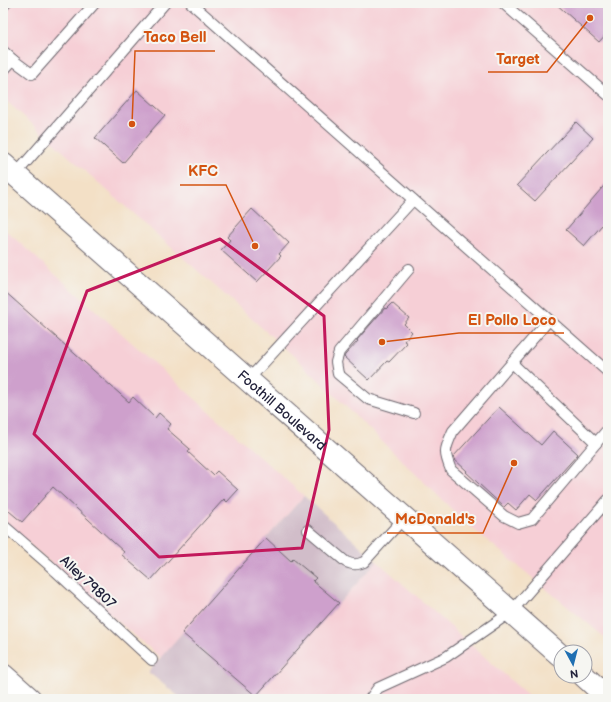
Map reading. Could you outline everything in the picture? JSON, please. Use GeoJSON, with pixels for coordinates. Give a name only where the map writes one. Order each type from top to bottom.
{"type":"FeatureCollection","features":[{"type":"Feature","properties":{"kind":"main road","name":"Foothill Boulevard"},"geometry":{"type":"LineString","coordinates":[[9,169],[553,649]]}},
{"type":"Feature","properties":{"kind":"main road"},"geometry":{"type":"LineString","coordinates":[[3,675],[30,699]]}},
{"type":"Feature","properties":{"kind":"main road"},"geometry":{"type":"LineString","coordinates":[[593,684],[608,698]]}},
{"type":"Feature","properties":{"kind":"lane"},"geometry":{"type":"LineString","coordinates":[[3,6],[6,3]]}},
{"type":"Feature","properties":{"kind":"lane"},"geometry":{"type":"LineString","coordinates":[[3,51],[32,74],[95,3]]}},
{"type":"Feature","properties":{"kind":"lane"},"geometry":{"type":"LineString","coordinates":[[9,169],[165,3]]}},
{"type":"Feature","properties":{"kind":"lane"},"geometry":{"type":"LineString","coordinates":[[191,3],[608,372]]}},
{"type":"Feature","properties":{"kind":"lane"},"geometry":{"type":"LineString","coordinates":[[504,3],[608,95]]}},
{"type":"Feature","properties":{"kind":"lane"},"geometry":{"type":"LineString","coordinates":[[3,71],[13,60]]}},
{"type":"Feature","properties":{"kind":"lane"},"geometry":{"type":"LineString","coordinates":[[248,380],[413,200]]}},
{"type":"Feature","properties":{"kind":"lane"},"geometry":{"type":"LineString","coordinates":[[409,269],[339,352],[336,362],[338,374],[368,399],[414,413]]}},
{"type":"Feature","properties":{"kind":"lane"},"geometry":{"type":"LineString","coordinates":[[549,320],[453,431],[445,448],[447,461],[452,470],[504,516],[518,523],[532,519],[608,429]]}},
{"type":"Feature","properties":{"kind":"lane"},"geometry":{"type":"LineString","coordinates":[[512,363],[596,443]]}},
{"type":"Feature","properties":{"kind":"lane"},"geometry":{"type":"LineString","coordinates":[[370,699],[378,688],[446,657],[511,612],[608,500]]}},
{"type":"Feature","properties":{"kind":"lane"},"geometry":{"type":"LineString","coordinates":[[308,530],[346,562],[356,565],[364,562],[404,518]]}},
{"type":"Feature","properties":{"kind":"lane","name":"Alley 79807"},"geometry":{"type":"LineString","coordinates":[[3,525],[48,564],[152,660]]}},
{"type":"Feature","properties":{"kind":"highlighted area"},"geometry":{"type":"Polygon","coordinates":[[[220,239],[324,316],[329,430],[302,548],[159,557],[34,434],[87,291],[220,239]]]}},
{"type":"Feature","properties":{"kind":"shaded area"},"geometry":{"type":"Polygon","coordinates":[[[3,3],[608,3],[608,640],[465,522],[297,359],[3,98],[3,3]]]}},
{"type":"Feature","properties":{"kind":"shaded area"},"geometry":{"type":"Polygon","coordinates":[[[3,228],[304,496],[161,658],[3,521],[3,228]]]}},
{"type":"Feature","properties":{"kind":"shaded area"},"geometry":{"type":"Polygon","coordinates":[[[304,496],[377,561],[256,696],[257,699],[182,699],[148,672],[304,496]]]}},
{"type":"Feature","properties":{"kind":"shaded area"},"geometry":{"type":"Polygon","coordinates":[[[377,561],[532,699],[257,699],[256,696],[377,561]]]}},
{"type":"Feature","properties":{"kind":"building"},"geometry":{"type":"Polygon","coordinates":[[[555,3],[608,3],[608,32],[599,42],[555,3]]]}},
{"type":"Feature","properties":{"kind":"building"},"geometry":{"type":"Polygon","coordinates":[[[137,90],[165,115],[123,163],[95,138],[137,90]]]}},
{"type":"Feature","properties":{"kind":"building"},"geometry":{"type":"Polygon","coordinates":[[[576,122],[593,138],[535,201],[517,185],[576,122]]]}},
{"type":"Feature","properties":{"kind":"building"},"geometry":{"type":"Polygon","coordinates":[[[608,181],[608,218],[584,246],[566,230],[608,181]]]}},
{"type":"Feature","properties":{"kind":"building"},"geometry":{"type":"Polygon","coordinates":[[[252,209],[289,243],[279,254],[281,256],[257,282],[221,250],[230,240],[227,237],[252,209]]]}},
{"type":"Feature","properties":{"kind":"building"},"geometry":{"type":"Polygon","coordinates":[[[3,290],[129,402],[133,397],[155,418],[159,413],[171,424],[167,429],[190,449],[188,452],[213,475],[217,471],[238,490],[227,502],[224,499],[151,580],[122,555],[124,552],[53,487],[22,522],[3,506],[3,290]]]}},
{"type":"Feature","properties":{"kind":"building"},"geometry":{"type":"Polygon","coordinates":[[[392,303],[409,318],[404,324],[412,332],[404,341],[407,343],[369,380],[344,357],[385,308],[386,309],[392,303]]]}},
{"type":"Feature","properties":{"kind":"building"},"geometry":{"type":"Polygon","coordinates":[[[499,407],[541,445],[553,431],[578,454],[537,500],[530,494],[516,510],[508,503],[504,507],[466,472],[467,471],[453,457],[499,407]]]}},
{"type":"Feature","properties":{"kind":"building"},"geometry":{"type":"Polygon","coordinates":[[[266,538],[291,561],[293,559],[316,578],[313,581],[339,603],[256,696],[182,633],[266,538]]]}},
{"type":"Feature","properties":{"kind":"place","name":"Target"},"geometry":{"type":"Point","coordinates":[590,18]}},
{"type":"Feature","properties":{"kind":"place","name":"Taco Bell"},"geometry":{"type":"Point","coordinates":[132,124]}},
{"type":"Feature","properties":{"kind":"place","name":"KFC"},"geometry":{"type":"Point","coordinates":[255,246]}},
{"type":"Feature","properties":{"kind":"place","name":"El Pollo Loco"},"geometry":{"type":"Point","coordinates":[382,342]}},
{"type":"Feature","properties":{"kind":"place","name":"McDonald's"},"geometry":{"type":"Point","coordinates":[514,463]}}]}
